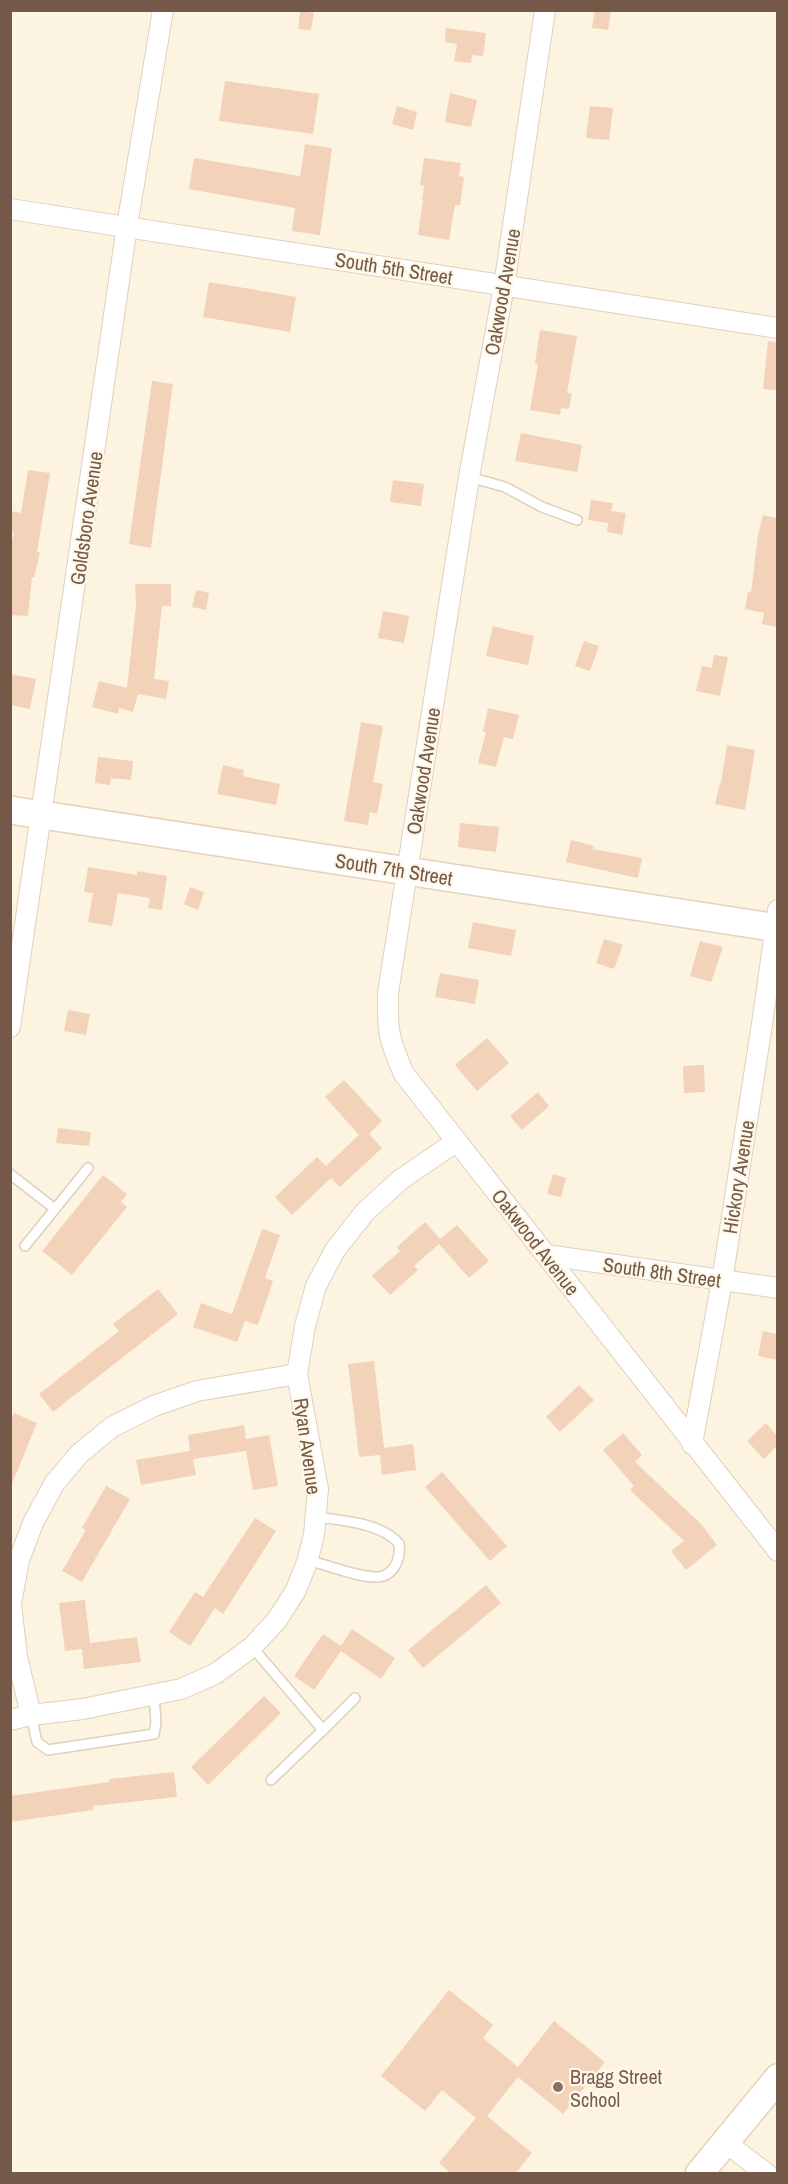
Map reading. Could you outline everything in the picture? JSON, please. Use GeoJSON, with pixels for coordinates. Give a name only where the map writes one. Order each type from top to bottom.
{"type":"FeatureCollection","features":[{"type":"Feature","properties":{"kind":"street","name":"Goldsboro Avenue"},"geometry":{"type":"LineString","coordinates":[[10,1027],[127,226],[163,10]]}},
{"type":"Feature","properties":{"kind":"street","name":"Oakwood Avenue"},"geometry":{"type":"LineString","coordinates":[[544,10],[504,286],[469,477],[388,993],[387,1026],[392,1046],[404,1074],[777,1551]]}},
{"type":"Feature","properties":{"kind":"street","name":"South 5th Street"},"geometry":{"type":"LineString","coordinates":[[10,209],[777,328]]}},
{"type":"Feature","properties":{"kind":"street","name":"South 7th Street"},"geometry":{"type":"LineString","coordinates":[[10,810],[408,871],[777,922]]}},
{"type":"Feature","properties":{"kind":"street","name":"Hickory Avenue"},"geometry":{"type":"LineString","coordinates":[[692,1444],[722,1281],[777,922]]}},
{"type":"Feature","properties":{"kind":"street","name":"Ryan Avenue"},"geometry":{"type":"LineString","coordinates":[[10,1720],[31,1715],[83,1709],[181,1689],[215,1674],[252,1647],[277,1620],[296,1590],[308,1560],[314,1535],[318,1489],[297,1374],[305,1326],[316,1286],[335,1250],[365,1212],[400,1180],[457,1141]]}},
{"type":"Feature","properties":{"kind":"street","name":"South 8th Street"},"geometry":{"type":"LineString","coordinates":[[546,1255],[777,1288]]}},
{"type":"Feature","properties":{"kind":"street"},"geometry":{"type":"LineString","coordinates":[[31,1715],[17,1658],[11,1604],[19,1560],[33,1522],[54,1484],[79,1454],[112,1426],[153,1406],[197,1391],[297,1374]]}},
{"type":"Feature","properties":{"kind":"street"},"geometry":{"type":"LineString","coordinates":[[699,2174],[777,2078]]}},
{"type":"Feature","properties":{"kind":"street"},"geometry":{"type":"LineString","coordinates":[[725,2142],[767,2174]]}},
{"type":"Feature","properties":{"kind":"lane"},"geometry":{"type":"LineString","coordinates":[[469,477],[505,487],[542,507],[577,520]]}},
{"type":"Feature","properties":{"kind":"lane"},"geometry":{"type":"LineString","coordinates":[[25,1246],[88,1168]]}},
{"type":"Feature","properties":{"kind":"lane"},"geometry":{"type":"LineString","coordinates":[[10,1174],[55,1209]]}},
{"type":"Feature","properties":{"kind":"lane"},"geometry":{"type":"LineString","coordinates":[[308,1560],[379,1577],[393,1569],[399,1558],[399,1544],[386,1532],[337,1519],[315,1516]]}},
{"type":"Feature","properties":{"kind":"lane"},"geometry":{"type":"LineString","coordinates":[[252,1647],[323,1730]]}},
{"type":"Feature","properties":{"kind":"lane"},"geometry":{"type":"LineString","coordinates":[[31,1715],[38,1742],[48,1750],[123,1740],[154,1734],[156,1723],[154,1695]]}},
{"type":"Feature","properties":{"kind":"lane"},"geometry":{"type":"LineString","coordinates":[[271,1780],[355,1698]]}},
{"type":"Feature","properties":{"kind":"building"},"geometry":{"type":"Polygon","coordinates":[[[595,10],[611,10],[608,30],[592,28],[595,10]]]}},
{"type":"Feature","properties":{"kind":"building"},"geometry":{"type":"Polygon","coordinates":[[[300,11],[314,13],[311,30],[298,29],[300,11]]]}},
{"type":"Feature","properties":{"kind":"building"},"geometry":{"type":"Polygon","coordinates":[[[446,28],[486,33],[483,56],[472,55],[471,63],[454,61],[457,44],[445,42],[446,28]]]}},
{"type":"Feature","properties":{"kind":"building"},"geometry":{"type":"Polygon","coordinates":[[[225,81],[319,94],[313,134],[219,121],[225,81]]]}},
{"type":"Feature","properties":{"kind":"building"},"geometry":{"type":"Polygon","coordinates":[[[450,93],[477,100],[471,127],[445,122],[450,93]]]}},
{"type":"Feature","properties":{"kind":"building"},"geometry":{"type":"Polygon","coordinates":[[[397,106],[417,112],[413,130],[392,124],[397,106]]]}},
{"type":"Feature","properties":{"kind":"building"},"geometry":{"type":"Polygon","coordinates":[[[590,106],[613,108],[609,140],[586,138],[590,106]]]}},
{"type":"Feature","properties":{"kind":"building"},"geometry":{"type":"Polygon","coordinates":[[[305,144],[332,148],[320,235],[292,231],[295,208],[189,189],[194,158],[300,176],[305,144]]]}},
{"type":"Feature","properties":{"kind":"building"},"geometry":{"type":"Polygon","coordinates":[[[424,158],[461,163],[459,176],[464,177],[460,205],[455,205],[449,240],[418,235],[423,200],[424,186],[420,185],[424,158]]]}},
{"type":"Feature","properties":{"kind":"building"},"geometry":{"type":"Polygon","coordinates":[[[209,282],[296,297],[290,332],[203,317],[209,282]]]}},
{"type":"Feature","properties":{"kind":"building"},"geometry":{"type":"Polygon","coordinates":[[[540,330],[577,336],[567,393],[572,394],[569,409],[561,408],[560,415],[530,410],[538,364],[535,363],[540,330]]]}},
{"type":"Feature","properties":{"kind":"building"},"geometry":{"type":"Polygon","coordinates":[[[768,341],[777,342],[777,390],[763,389],[768,341]]]}},
{"type":"Feature","properties":{"kind":"building"},"geometry":{"type":"Polygon","coordinates":[[[152,381],[173,384],[151,548],[129,544],[152,381]]]}},
{"type":"Feature","properties":{"kind":"building"},"geometry":{"type":"Polygon","coordinates":[[[521,433],[582,445],[577,472],[515,461],[521,433]]]}},
{"type":"Feature","properties":{"kind":"building"},"geometry":{"type":"Polygon","coordinates":[[[28,470],[50,473],[37,552],[40,552],[34,578],[32,577],[28,616],[10,615],[10,549],[14,532],[10,531],[10,511],[21,513],[28,470]]]}},
{"type":"Feature","properties":{"kind":"building"},"geometry":{"type":"Polygon","coordinates":[[[393,480],[424,484],[421,506],[390,502],[393,480]]]}},
{"type":"Feature","properties":{"kind":"building"},"geometry":{"type":"Polygon","coordinates":[[[591,500],[613,503],[611,511],[626,513],[622,535],[607,532],[608,523],[588,520],[591,500]]]}},
{"type":"Feature","properties":{"kind":"building"},"geometry":{"type":"Polygon","coordinates":[[[763,515],[777,518],[777,627],[762,624],[764,613],[745,609],[748,592],[751,593],[758,535],[763,515]]]}},
{"type":"Feature","properties":{"kind":"building"},"geometry":{"type":"Polygon","coordinates":[[[135,584],[171,584],[171,606],[162,606],[154,679],[169,681],[166,699],[138,694],[133,712],[119,708],[118,714],[92,707],[99,681],[127,688],[136,606],[135,584]]]}},
{"type":"Feature","properties":{"kind":"building"},"geometry":{"type":"Polygon","coordinates":[[[196,590],[209,593],[206,610],[192,607],[196,590]]]}},
{"type":"Feature","properties":{"kind":"building"},"geometry":{"type":"Polygon","coordinates":[[[383,611],[409,616],[404,643],[378,638],[383,611]]]}},
{"type":"Feature","properties":{"kind":"building"},"geometry":{"type":"Polygon","coordinates":[[[493,626],[534,636],[528,665],[486,656],[493,626]]]}},
{"type":"Feature","properties":{"kind":"building"},"geometry":{"type":"Polygon","coordinates":[[[584,641],[599,646],[590,671],[575,666],[584,641]]]}},
{"type":"Feature","properties":{"kind":"building"},"geometry":{"type":"Polygon","coordinates":[[[714,655],[728,657],[720,696],[696,691],[702,666],[712,668],[714,655]]]}},
{"type":"Feature","properties":{"kind":"building"},"geometry":{"type":"Polygon","coordinates":[[[10,674],[36,679],[30,709],[10,705],[10,674]]]}},
{"type":"Feature","properties":{"kind":"building"},"geometry":{"type":"Polygon","coordinates":[[[488,708],[519,715],[513,739],[504,737],[496,767],[478,763],[486,732],[483,732],[488,708]]]}},
{"type":"Feature","properties":{"kind":"building"},"geometry":{"type":"Polygon","coordinates":[[[361,722],[383,726],[373,782],[383,784],[377,814],[370,812],[368,825],[344,821],[361,722]]]}},
{"type":"Feature","properties":{"kind":"building"},"geometry":{"type":"Polygon","coordinates":[[[727,745],[755,750],[745,810],[715,804],[727,745]]]}},
{"type":"Feature","properties":{"kind":"building"},"geometry":{"type":"Polygon","coordinates":[[[98,757],[133,761],[131,780],[111,778],[110,785],[95,783],[98,757]]]}},
{"type":"Feature","properties":{"kind":"building"},"geometry":{"type":"Polygon","coordinates":[[[223,765],[244,770],[243,776],[280,784],[276,805],[217,794],[223,765]]]}},
{"type":"Feature","properties":{"kind":"building"},"geometry":{"type":"Polygon","coordinates":[[[460,823],[499,827],[496,852],[458,847],[460,823]]]}},
{"type":"Feature","properties":{"kind":"building"},"geometry":{"type":"Polygon","coordinates":[[[571,840],[594,846],[593,849],[642,858],[638,878],[566,862],[571,840]]]}},
{"type":"Feature","properties":{"kind":"building"},"geometry":{"type":"Polygon","coordinates":[[[88,867],[137,875],[137,871],[167,876],[162,910],[148,908],[150,898],[118,893],[112,926],[88,922],[93,893],[84,892],[88,867]]]}},
{"type":"Feature","properties":{"kind":"building"},"geometry":{"type":"Polygon","coordinates":[[[190,887],[204,892],[198,910],[184,904],[190,887]]]}},
{"type":"Feature","properties":{"kind":"building"},"geometry":{"type":"Polygon","coordinates":[[[473,922],[516,930],[511,956],[468,948],[473,922]]]}},
{"type":"Feature","properties":{"kind":"building"},"geometry":{"type":"Polygon","coordinates":[[[604,939],[623,945],[614,969],[596,963],[604,939]]]}},
{"type":"Feature","properties":{"kind":"building"},"geometry":{"type":"Polygon","coordinates":[[[700,941],[723,947],[711,982],[690,976],[700,941]]]}},
{"type":"Feature","properties":{"kind":"building"},"geometry":{"type":"Polygon","coordinates":[[[440,973],[479,980],[475,1004],[435,997],[440,973]]]}},
{"type":"Feature","properties":{"kind":"building"},"geometry":{"type":"Polygon","coordinates":[[[68,1010],[90,1014],[86,1035],[64,1031],[68,1010]]]}},
{"type":"Feature","properties":{"kind":"building"},"geometry":{"type":"Polygon","coordinates":[[[487,1038],[509,1063],[477,1091],[455,1065],[487,1038]]]}},
{"type":"Feature","properties":{"kind":"building"},"geometry":{"type":"Polygon","coordinates":[[[704,1065],[705,1092],[684,1093],[683,1066],[704,1065]]]}},
{"type":"Feature","properties":{"kind":"building"},"geometry":{"type":"Polygon","coordinates":[[[344,1080],[382,1121],[369,1134],[382,1148],[340,1187],[331,1178],[292,1215],[275,1197],[317,1157],[326,1166],[359,1135],[325,1097],[344,1080]]]}},
{"type":"Feature","properties":{"kind":"building"},"geometry":{"type":"Polygon","coordinates":[[[538,1092],[549,1106],[522,1130],[510,1116],[538,1092]]]}},
{"type":"Feature","properties":{"kind":"building"},"geometry":{"type":"Polygon","coordinates":[[[58,1128],[91,1132],[89,1146],[56,1143],[58,1128]]]}},
{"type":"Feature","properties":{"kind":"building"},"geometry":{"type":"Polygon","coordinates":[[[553,1174],[566,1178],[561,1197],[547,1194],[553,1174]]]}},
{"type":"Feature","properties":{"kind":"building"},"geometry":{"type":"Polygon","coordinates":[[[103,1175],[127,1194],[121,1202],[127,1207],[72,1275],[42,1251],[103,1175]]]}},
{"type":"Feature","properties":{"kind":"building"},"geometry":{"type":"Polygon","coordinates":[[[425,1222],[440,1239],[457,1225],[489,1261],[469,1278],[439,1244],[414,1266],[418,1270],[390,1295],[372,1276],[400,1251],[397,1247],[425,1222]]]}},
{"type":"Feature","properties":{"kind":"building"},"geometry":{"type":"Polygon","coordinates":[[[262,1229],[280,1235],[265,1278],[273,1281],[258,1325],[245,1321],[237,1342],[193,1327],[201,1303],[232,1314],[262,1229]]]}},
{"type":"Feature","properties":{"kind":"building"},"geometry":{"type":"Polygon","coordinates":[[[158,1289],[178,1314],[53,1412],[39,1394],[119,1331],[113,1324],[158,1289]]]}},
{"type":"Feature","properties":{"kind":"building"},"geometry":{"type":"Polygon","coordinates":[[[763,1331],[777,1334],[777,1360],[758,1356],[763,1331]]]}},
{"type":"Feature","properties":{"kind":"building"},"geometry":{"type":"Polygon","coordinates":[[[374,1361],[384,1448],[413,1444],[416,1470],[382,1475],[380,1455],[359,1457],[348,1364],[374,1361]]]}},
{"type":"Feature","properties":{"kind":"building"},"geometry":{"type":"Polygon","coordinates":[[[579,1385],[594,1400],[560,1432],[546,1417],[579,1385]]]}},
{"type":"Feature","properties":{"kind":"building"},"geometry":{"type":"Polygon","coordinates":[[[14,1413],[37,1423],[11,1486],[10,1421],[14,1413]]]}},
{"type":"Feature","properties":{"kind":"building"},"geometry":{"type":"Polygon","coordinates":[[[766,1423],[777,1436],[777,1446],[764,1459],[747,1441],[766,1423]]]}},
{"type":"Feature","properties":{"kind":"building"},"geometry":{"type":"Polygon","coordinates":[[[244,1425],[246,1439],[269,1435],[278,1486],[253,1490],[246,1451],[193,1459],[196,1475],[141,1485],[136,1460],[190,1451],[188,1435],[244,1425]]]}},
{"type":"Feature","properties":{"kind":"building"},"geometry":{"type":"Polygon","coordinates":[[[623,1433],[642,1455],[635,1462],[701,1524],[717,1545],[686,1570],[671,1551],[684,1541],[630,1490],[634,1486],[603,1450],[623,1433]]]}},
{"type":"Feature","properties":{"kind":"building"},"geometry":{"type":"Polygon","coordinates":[[[442,1472],[507,1546],[490,1561],[425,1487],[442,1472]]]}},
{"type":"Feature","properties":{"kind":"building"},"geometry":{"type":"Polygon","coordinates":[[[106,1486],[130,1499],[82,1582],[62,1571],[86,1530],[82,1528],[106,1486]]]}},
{"type":"Feature","properties":{"kind":"building"},"geometry":{"type":"Polygon","coordinates":[[[255,1518],[276,1531],[223,1614],[215,1608],[190,1646],[169,1632],[195,1592],[203,1597],[255,1518]]]}},
{"type":"Feature","properties":{"kind":"building"},"geometry":{"type":"Polygon","coordinates":[[[486,1585],[501,1603],[423,1668],[408,1650],[486,1585]]]}},
{"type":"Feature","properties":{"kind":"building"},"geometry":{"type":"Polygon","coordinates":[[[85,1600],[90,1643],[137,1637],[141,1662],[84,1669],[82,1649],[65,1651],[59,1603],[85,1600]]]}},
{"type":"Feature","properties":{"kind":"building"},"geometry":{"type":"Polygon","coordinates":[[[352,1629],[395,1658],[381,1679],[341,1651],[314,1690],[294,1676],[323,1634],[341,1646],[352,1629]]]}},
{"type":"Feature","properties":{"kind":"building"},"geometry":{"type":"Polygon","coordinates":[[[264,1696],[281,1713],[208,1785],[191,1767],[264,1696]]]}},
{"type":"Feature","properties":{"kind":"building"},"geometry":{"type":"Polygon","coordinates":[[[174,1772],[177,1797],[93,1806],[93,1810],[10,1822],[10,1796],[109,1782],[109,1779],[174,1772]]]}},
{"type":"Feature","properties":{"kind":"building"},"geometry":{"type":"Polygon","coordinates":[[[449,1990],[493,2025],[483,2038],[518,2067],[554,2021],[605,2062],[563,2114],[518,2077],[487,2116],[532,2153],[515,2174],[452,2174],[439,2163],[476,2118],[442,2090],[425,2111],[381,2076],[449,1990]]]}},
{"type":"Feature","properties":{"kind":"place","name":"Bragg Street School"},"geometry":{"type":"Point","coordinates":[558,2087]}}]}
